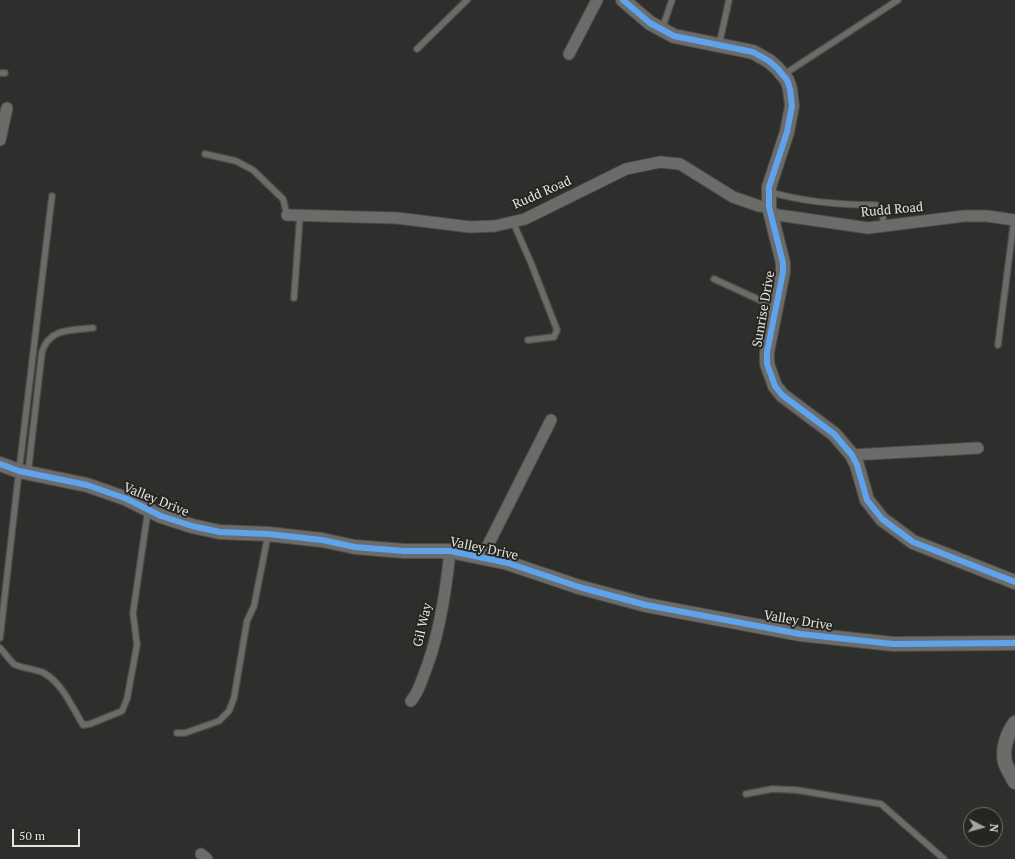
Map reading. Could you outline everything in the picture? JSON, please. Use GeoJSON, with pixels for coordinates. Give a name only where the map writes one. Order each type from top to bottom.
{"type":"FeatureCollection","features":[{"type":"Feature","properties":{"kind":"street"},"geometry":{"type":"LineString","coordinates":[[569,54],[597,0]]}},
{"type":"Feature","properties":{"kind":"street","name":"Sunrise Drive"},"geometry":{"type":"LineString","coordinates":[[623,0],[650,23],[674,36],[753,52],[769,61],[783,75],[790,89],[792,106],[787,132],[769,187],[770,211],[783,267],[777,308],[767,352],[767,364],[775,386],[782,395],[834,434],[852,455],[857,465],[867,500],[882,519],[913,542],[1015,582]]}},
{"type":"Feature","properties":{"kind":"street"},"geometry":{"type":"LineString","coordinates":[[0,140],[7,108]]}},
{"type":"Feature","properties":{"kind":"street","name":"Rudd Road"},"geometry":{"type":"LineString","coordinates":[[287,215],[397,218],[470,228],[495,226],[525,219],[626,169],[660,162],[680,164],[733,197],[770,211],[868,228],[964,216],[987,216],[1014,220]]}},
{"type":"Feature","properties":{"kind":"street"},"geometry":{"type":"LineString","coordinates":[[482,557],[551,420]]}},
{"type":"Feature","properties":{"kind":"street"},"geometry":{"type":"LineString","coordinates":[[852,455],[978,448]]}},
{"type":"Feature","properties":{"kind":"street","name":"Valley Drive"},"geometry":{"type":"LineString","coordinates":[[0,464],[24,472],[87,485],[127,499],[161,516],[213,531],[268,534],[322,540],[355,547],[404,552],[450,550],[508,563],[579,587],[646,605],[800,634],[893,644],[1015,643]]}},
{"type":"Feature","properties":{"kind":"street","name":"Gil Way"},"geometry":{"type":"LineString","coordinates":[[411,701],[416,696],[429,662],[446,590],[450,550]]}},
{"type":"Feature","properties":{"kind":"street"},"geometry":{"type":"LineString","coordinates":[[1015,723],[1008,732],[1004,752],[1005,763],[1015,782]]}},
{"type":"Feature","properties":{"kind":"lane"},"geometry":{"type":"LineString","coordinates":[[417,50],[467,0]]}},
{"type":"Feature","properties":{"kind":"lane"},"geometry":{"type":"LineString","coordinates":[[662,30],[672,0]]}},
{"type":"Feature","properties":{"kind":"lane"},"geometry":{"type":"LineString","coordinates":[[719,46],[729,0]]}},
{"type":"Feature","properties":{"kind":"lane"},"geometry":{"type":"LineString","coordinates":[[783,75],[898,0]]}},
{"type":"Feature","properties":{"kind":"lane"},"geometry":{"type":"LineString","coordinates":[[205,154],[236,161],[253,170],[284,200],[287,215]]}},
{"type":"Feature","properties":{"kind":"lane"},"geometry":{"type":"LineString","coordinates":[[769,192],[783,196],[826,203],[876,205],[882,210],[884,226]]}},
{"type":"Feature","properties":{"kind":"lane"},"geometry":{"type":"LineString","coordinates":[[24,472],[52,196]]}},
{"type":"Feature","properties":{"kind":"lane"},"geometry":{"type":"LineString","coordinates":[[294,298],[300,215]]}},
{"type":"Feature","properties":{"kind":"lane"},"geometry":{"type":"LineString","coordinates":[[998,346],[1014,220]]}},
{"type":"Feature","properties":{"kind":"lane"},"geometry":{"type":"LineString","coordinates":[[513,222],[557,330],[554,337],[528,340]]}},
{"type":"Feature","properties":{"kind":"lane"},"geometry":{"type":"LineString","coordinates":[[714,279],[777,308]]}},
{"type":"Feature","properties":{"kind":"lane"},"geometry":{"type":"LineString","coordinates":[[0,638],[42,352],[49,339],[58,332],[93,328]]}},
{"type":"Feature","properties":{"kind":"lane"},"geometry":{"type":"LineString","coordinates":[[0,648],[14,665],[34,669],[44,674],[57,684],[83,724],[90,724],[122,711],[126,699],[137,645],[133,613],[148,510]]}},
{"type":"Feature","properties":{"kind":"lane"},"geometry":{"type":"LineString","coordinates":[[177,733],[185,734],[219,721],[229,711],[234,698],[247,621],[254,606],[268,534]]}},
{"type":"Feature","properties":{"kind":"lane"},"geometry":{"type":"LineString","coordinates":[[746,794],[772,789],[796,790],[881,804],[944,859]]}},
{"type":"Feature","properties":{"kind":"cycle path"},"geometry":{"type":"LineString","coordinates":[[623,0],[650,23],[674,36],[753,52],[769,61],[787,80],[790,89],[792,106],[787,132],[769,187],[769,207],[783,263],[783,272],[767,352],[767,364],[775,386],[782,395],[834,434],[852,455],[857,465],[867,500],[882,519],[913,542],[1015,582]]}},
{"type":"Feature","properties":{"kind":"cycle path"},"geometry":{"type":"LineString","coordinates":[[0,464],[19,471],[87,485],[127,499],[161,516],[192,526],[220,532],[268,534],[322,540],[355,547],[404,551],[450,551],[508,563],[579,587],[646,605],[800,634],[893,644],[1015,643]]}}]}
